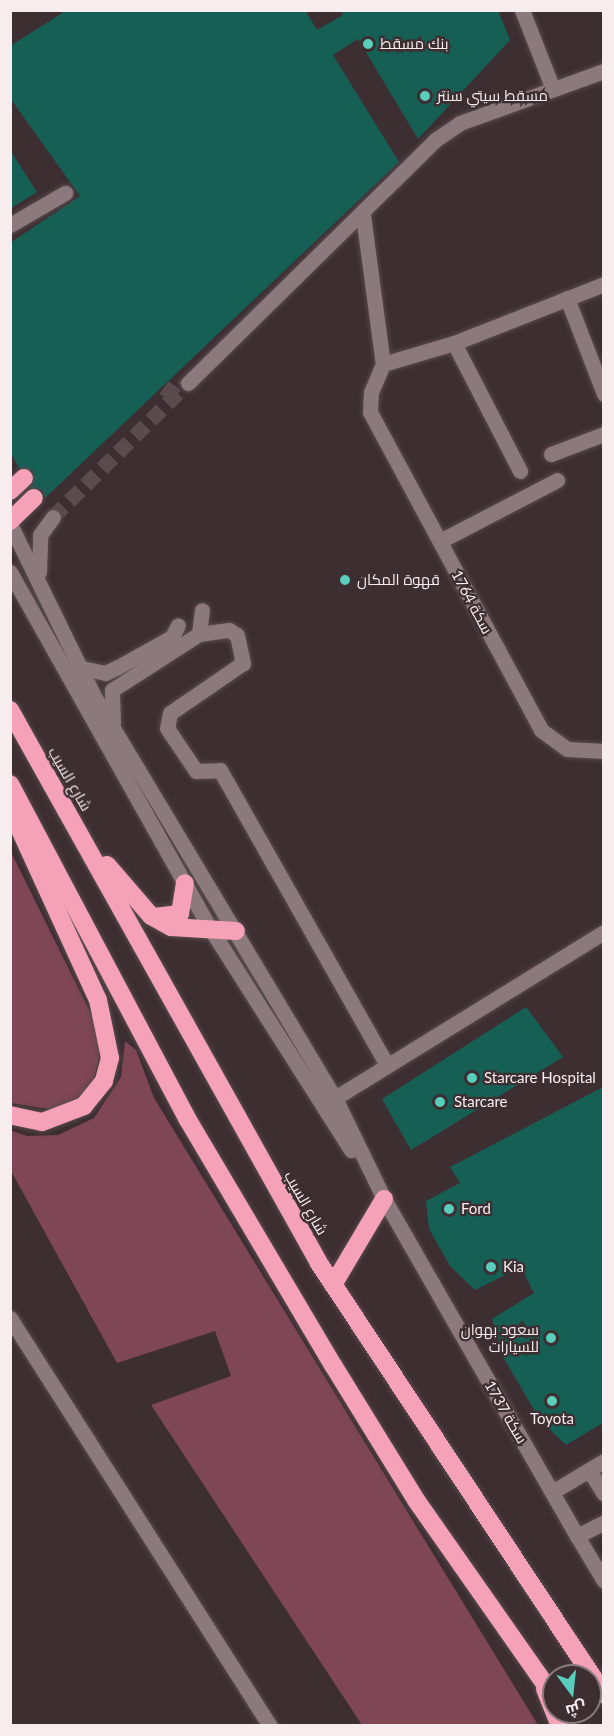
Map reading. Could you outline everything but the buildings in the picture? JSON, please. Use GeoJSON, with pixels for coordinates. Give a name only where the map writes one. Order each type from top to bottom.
{"type":"FeatureCollection","features":[{"type":"Feature","properties":{"kind":"highway"},"geometry":{"type":"LineString","coordinates":[[10,491],[24,478]]}},
{"type":"Feature","properties":{"kind":"highway"},"geometry":{"type":"LineString","coordinates":[[12,529],[34,498]]}},
{"type":"Feature","properties":{"kind":"highway","name":"شارع السيب"},"geometry":{"type":"LineString","coordinates":[[10,710],[333,1285],[603,1694]]}},
{"type":"Feature","properties":{"kind":"highway"},"geometry":{"type":"LineString","coordinates":[[10,784],[188,1120],[416,1500],[541,1679],[560,1725]]}},
{"type":"Feature","properties":{"kind":"highway"},"geometry":{"type":"LineString","coordinates":[[10,808],[98,1000],[110,1058],[104,1081],[84,1106],[42,1122],[10,1115]]}},
{"type":"Feature","properties":{"kind":"highway"},"geometry":{"type":"LineString","coordinates":[[82,836],[151,916],[171,927],[236,931]]}},
{"type":"Feature","properties":{"kind":"highway"},"geometry":{"type":"LineString","coordinates":[[151,916],[180,914],[185,883]]}},
{"type":"Feature","properties":{"kind":"highway"},"geometry":{"type":"LineString","coordinates":[[333,1285],[384,1199]]}},
{"type":"Feature","properties":{"kind":"street"},"geometry":{"type":"LineString","coordinates":[[522,10],[553,88]]}},
{"type":"Feature","properties":{"kind":"street"},"geometry":{"type":"LineString","coordinates":[[188,390],[443,134],[553,88],[603,71]]}},
{"type":"Feature","properties":{"kind":"street"},"geometry":{"type":"LineString","coordinates":[[10,225],[65,193]]}},
{"type":"Feature","properties":{"kind":"street"},"geometry":{"type":"LineString","coordinates":[[363,215],[382,364],[454,343],[603,284]]}},
{"type":"Feature","properties":{"kind":"street"},"geometry":{"type":"LineString","coordinates":[[567,298],[603,394]]}},
{"type":"Feature","properties":{"kind":"street"},"geometry":{"type":"LineString","coordinates":[[454,343],[520,471]]}},
{"type":"Feature","properties":{"kind":"street","name":"سكة 1764"},"geometry":{"type":"LineString","coordinates":[[382,364],[371,392],[370,412],[541,730],[567,749],[603,751]]}},
{"type":"Feature","properties":{"kind":"street"},"geometry":{"type":"LineString","coordinates":[[551,454],[603,434]]}},
{"type":"Feature","properties":{"kind":"street"},"geometry":{"type":"LineString","coordinates":[[440,541],[557,480]]}},
{"type":"Feature","properties":{"kind":"street"},"geometry":{"type":"LineString","coordinates":[[40,578],[37,549],[52,518],[12,529],[40,578],[77,667],[335,1098],[384,1199]]}},
{"type":"Feature","properties":{"kind":"street"},"geometry":{"type":"LineString","coordinates":[[10,572],[210,928],[384,1199]]}},
{"type":"Feature","properties":{"kind":"street"},"geometry":{"type":"LineString","coordinates":[[199,634],[202,610]]}},
{"type":"Feature","properties":{"kind":"street"},"geometry":{"type":"LineString","coordinates":[[77,667],[105,673],[172,637],[178,625]]}},
{"type":"Feature","properties":{"kind":"street"},"geometry":{"type":"LineString","coordinates":[[116,734],[109,705],[112,690],[199,634],[229,630],[237,635],[243,663],[170,713],[167,728],[196,771],[220,770],[387,1065]]}},
{"type":"Feature","properties":{"kind":"street"},"geometry":{"type":"LineString","coordinates":[[335,1098],[603,932]]}},
{"type":"Feature","properties":{"kind":"street","name":"سكة 1737"},"geometry":{"type":"LineString","coordinates":[[384,1199],[603,1581]]}},
{"type":"Feature","properties":{"kind":"street"},"geometry":{"type":"LineString","coordinates":[[10,1318],[270,1725]]}},
{"type":"Feature","properties":{"kind":"street"},"geometry":{"type":"LineString","coordinates":[[552,1492],[603,1461]]}},
{"type":"Feature","properties":{"kind":"street"},"geometry":{"type":"LineString","coordinates":[[589,1470],[603,1494]]}},
{"type":"Feature","properties":{"kind":"street"},"geometry":{"type":"LineString","coordinates":[[577,1536],[603,1522]]}},
{"type":"Feature","properties":{"kind":"shaded area"},"geometry":{"type":"Polygon","coordinates":[[[10,850],[95,1022],[100,1055],[94,1078],[79,1098],[54,1110],[11,1103],[10,850]]]}},
{"type":"Feature","properties":{"kind":"shaded area"},"geometry":{"type":"Polygon","coordinates":[[[125,1041],[136,1050],[154,1098],[538,1725],[362,1725],[151,1405],[231,1376],[215,1331],[117,1363],[11,1171],[10,1130],[27,1136],[58,1135],[94,1118],[121,1077],[125,1041]]]}},
{"type":"Feature","properties":{"kind":"tunnel"},"geometry":{"type":"LineString","coordinates":[[53,517],[188,383]]}},
{"type":"Feature","properties":{"kind":"tunnel"},"geometry":{"type":"LineString","coordinates":[[164,387],[177,396]]}},
{"type":"Feature","properties":{"kind":"place","name":"بنك مسقط"},"geometry":{"type":"Point","coordinates":[368,44]}},
{"type":"Feature","properties":{"kind":"place","name":"مسقط سيتي سنتر"},"geometry":{"type":"Point","coordinates":[425,96]}},
{"type":"Feature","properties":{"kind":"place","name":"قهوة المكان"},"geometry":{"type":"Point","coordinates":[345,580]}},
{"type":"Feature","properties":{"kind":"place","name":"Starcare Hospital"},"geometry":{"type":"Point","coordinates":[472,1078]}},
{"type":"Feature","properties":{"kind":"place","name":"Starcare"},"geometry":{"type":"Point","coordinates":[440,1102]}},
{"type":"Feature","properties":{"kind":"place","name":"Ford"},"geometry":{"type":"Point","coordinates":[449,1209]}},
{"type":"Feature","properties":{"kind":"place","name":"Kia"},"geometry":{"type":"Point","coordinates":[491,1267]}},
{"type":"Feature","properties":{"kind":"place","name":"سعود بهوان للسيارات"},"geometry":{"type":"Point","coordinates":[551,1338]}},
{"type":"Feature","properties":{"kind":"place","name":"Toyota"},"geometry":{"type":"Point","coordinates":[552,1401]}}]}
